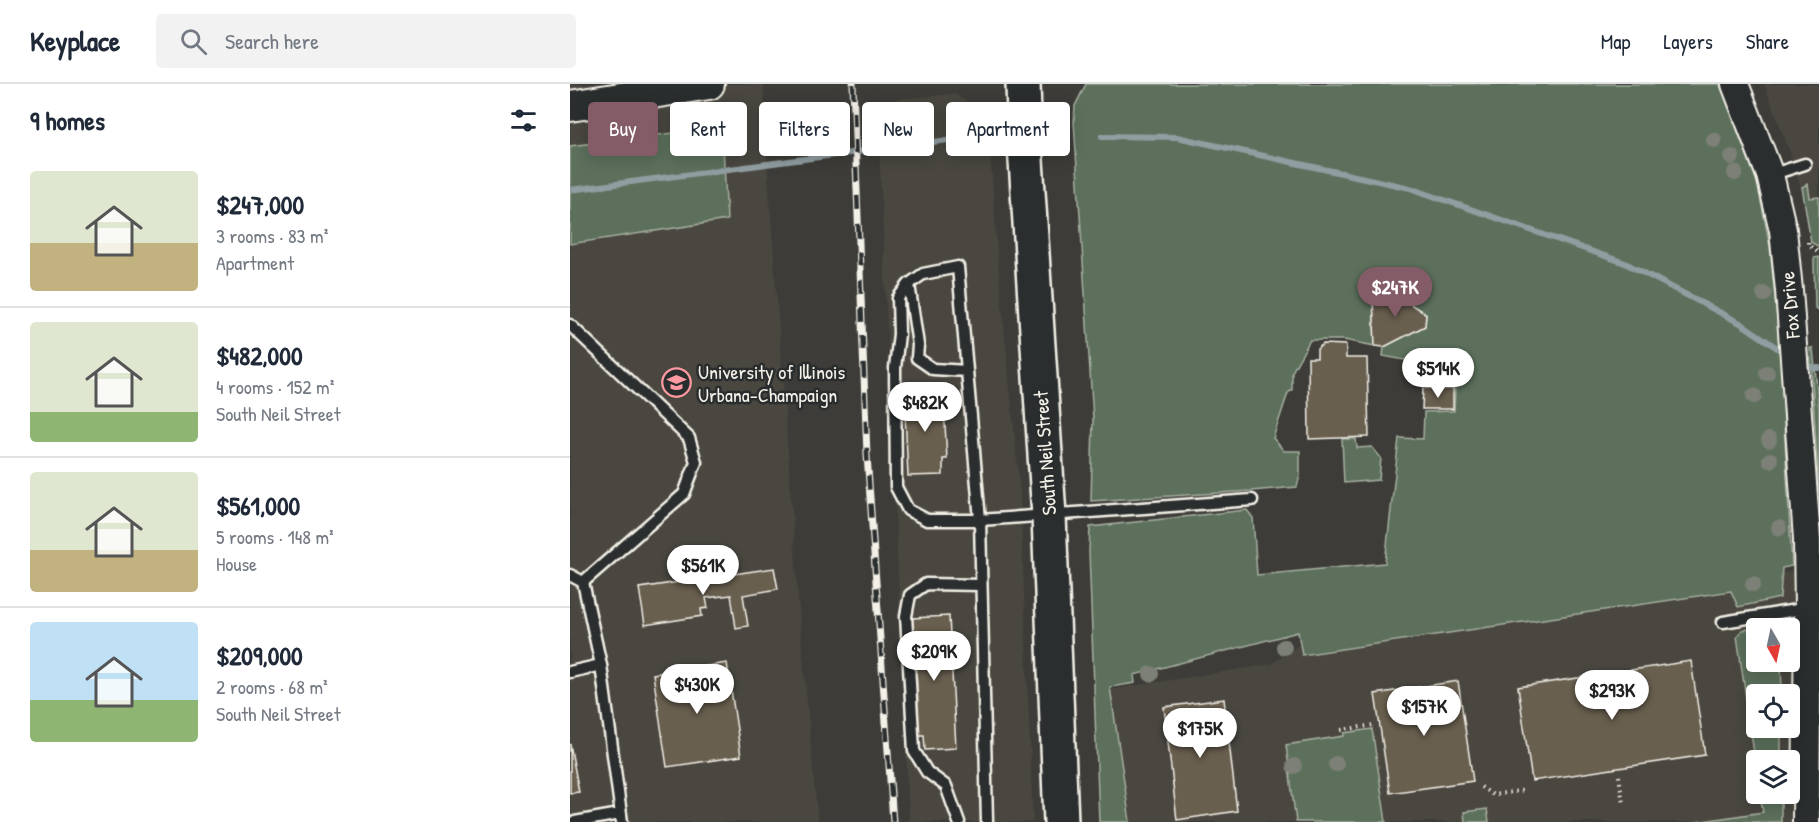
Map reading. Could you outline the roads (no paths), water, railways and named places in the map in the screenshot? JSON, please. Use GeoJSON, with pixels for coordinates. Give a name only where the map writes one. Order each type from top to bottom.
{"type":"FeatureCollection","features":[{"type":"Feature","properties":{"kind":"main road"},"geometry":{"type":"LineString","coordinates":[[570,106],[709,84]]}},
{"type":"Feature","properties":{"kind":"main road","name":"South Neil Street"},"geometry":{"type":"LineString","coordinates":[[1023,84],[1049,516],[1061,822]]}},
{"type":"Feature","properties":{"kind":"street","name":"Fox Drive"},"geometry":{"type":"LineString","coordinates":[[1735,84],[1770,175],[1783,230],[1814,607],[1813,778],[1806,822]]}},
{"type":"Feature","properties":{"kind":"lane"},"geometry":{"type":"LineString","coordinates":[[1770,175],[1805,164]]}},
{"type":"Feature","properties":{"kind":"lane"},"geometry":{"type":"LineString","coordinates":[[987,822],[980,520],[958,267],[923,274],[909,284],[898,298],[899,334],[895,368],[896,487],[908,510],[927,520],[980,520],[1252,500]]}},
{"type":"Feature","properties":{"kind":"lane"},"geometry":{"type":"LineString","coordinates":[[909,284],[918,345],[917,358],[933,369],[967,371]]}},
{"type":"Feature","properties":{"kind":"lane"},"geometry":{"type":"LineString","coordinates":[[570,325],[689,438],[696,462],[684,494],[583,582]]}},
{"type":"Feature","properties":{"kind":"lane"},"geometry":{"type":"LineString","coordinates":[[570,575],[583,582],[601,665],[621,818],[575,822]]}},
{"type":"Feature","properties":{"kind":"lane"},"geometry":{"type":"LineString","coordinates":[[959,822],[946,786],[927,772],[914,751],[906,616],[910,595],[926,584],[981,585]]}},
{"type":"Feature","properties":{"kind":"lane"},"geometry":{"type":"LineString","coordinates":[[1723,622],[1814,607]]}},
{"type":"Feature","properties":{"kind":"lane"},"geometry":{"type":"LineString","coordinates":[[570,672],[601,665]]}},
{"type":"Feature","properties":{"kind":"waterway"},"geometry":{"type":"LineString","coordinates":[[1102,136],[1177,137],[1410,188],[1625,263],[1742,324],[1786,354]]}},
{"type":"Feature","properties":{"kind":"waterway"},"geometry":{"type":"LineString","coordinates":[[570,190],[946,140]]}},
{"type":"Feature","properties":{"kind":"waterway"},"geometry":{"type":"LineString","coordinates":[[1800,361],[1819,368]]}},
{"type":"Feature","properties":{"kind":"railway"},"geometry":{"type":"LineString","coordinates":[[853,84],[867,455],[893,822]]}},
{"type":"Feature","properties":{"kind":"place","name":"University of Illinois Urbana-Champaign"},"geometry":{"type":"Point","coordinates":[677,383]}}]}
